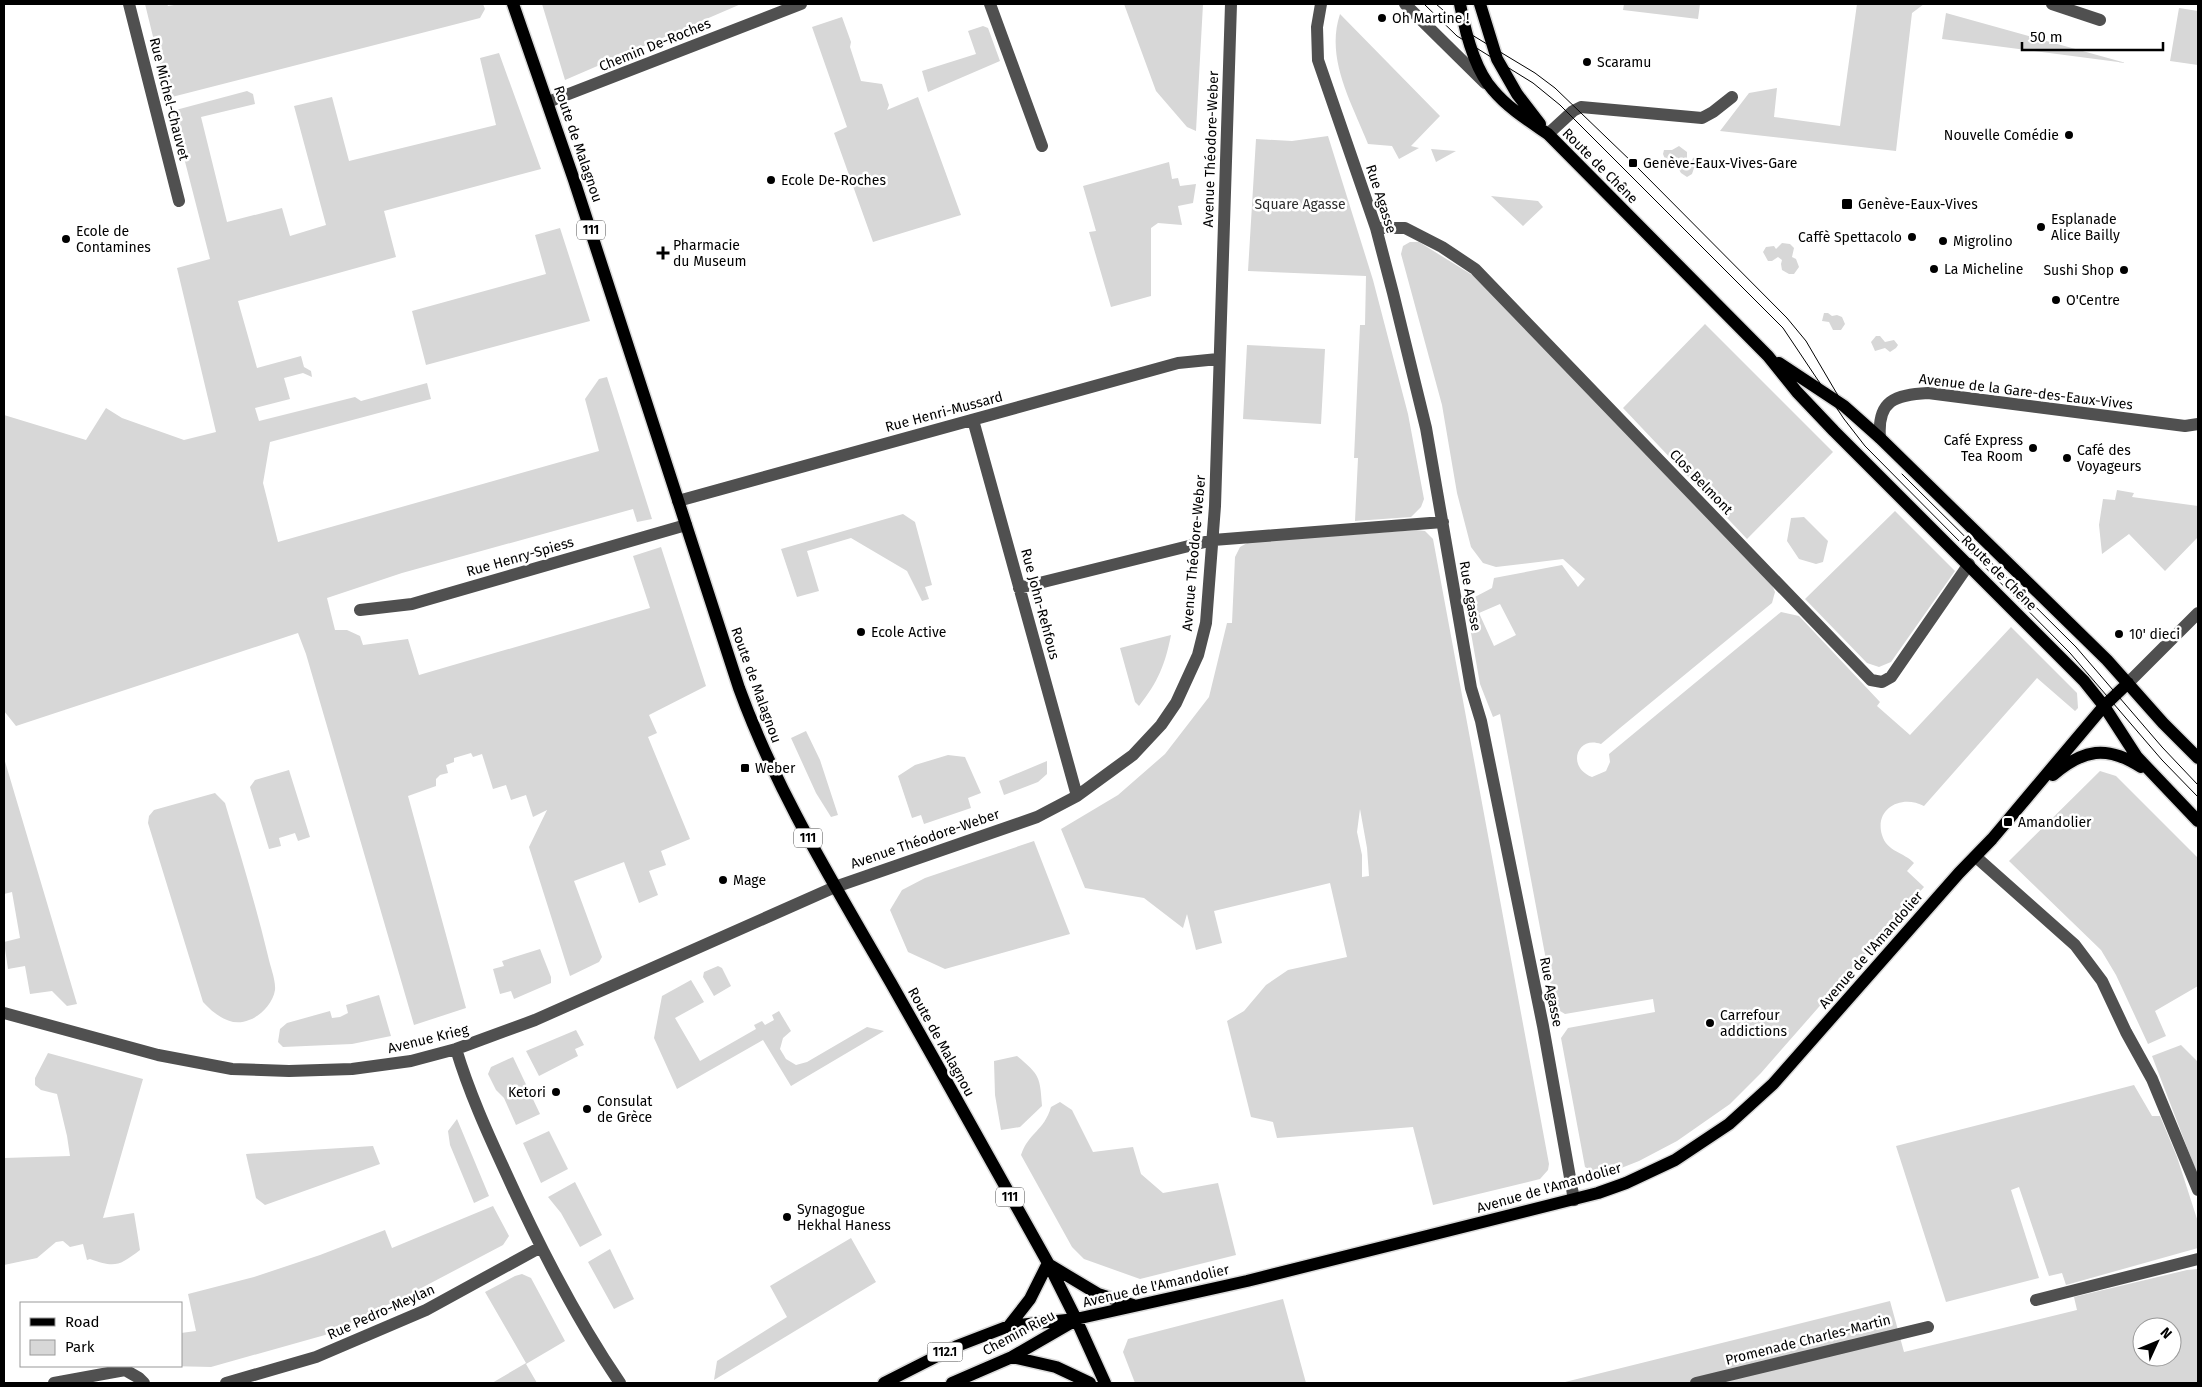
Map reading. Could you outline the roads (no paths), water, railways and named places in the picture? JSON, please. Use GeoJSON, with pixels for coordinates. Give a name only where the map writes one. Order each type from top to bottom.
{"type":"FeatureCollection","features":[{"type":"Feature","properties":{"kind":"main road","name":"Route de Malagnou"},"geometry":{"type":"LineString","coordinates":[[513,4],[548,102],[739,688],[761,744],[795,814],[835,887],[1048,1263],[1105,1383]]}},
{"type":"Feature","properties":{"kind":"main road"},"geometry":{"type":"LineString","coordinates":[[1460,4],[1476,61],[1491,89]]}},
{"type":"Feature","properties":{"kind":"main road"},"geometry":{"type":"LineString","coordinates":[[1480,4],[1497,59],[1517,94],[1548,134]]}},
{"type":"Feature","properties":{"kind":"main road","name":"Route de Chêne"},"geometry":{"type":"LineString","coordinates":[[1491,89],[1508,106],[1548,134],[1768,356],[1797,392],[1970,564],[2084,681],[2104,706],[2137,757],[2151,774],[2198,821]]}},
{"type":"Feature","properties":{"kind":"main road","name":"Route de Chêne"},"geometry":{"type":"LineString","coordinates":[[1768,356],[1844,406],[1880,438],[2128,683],[2163,723],[2198,758]]}},
{"type":"Feature","properties":{"kind":"main road","name":"Avenue de l'Amandolier"},"geometry":{"type":"LineString","coordinates":[[1076,1319],[1248,1280],[1574,1200],[1621,1185],[1651,1172],[1695,1148],[1729,1124],[1773,1084],[2033,792],[2104,706],[2128,683]]}},
{"type":"Feature","properties":{"kind":"main road"},"geometry":{"type":"LineString","coordinates":[[2033,792],[2060,769],[2080,757],[2094,752],[2105,751],[2119,754],[2151,774]]}},
{"type":"Feature","properties":{"kind":"main road"},"geometry":{"type":"LineString","coordinates":[[1009,1326],[1034,1293],[1048,1263],[1098,1294],[1136,1306]]}},
{"type":"Feature","properties":{"kind":"main road","name":"Chemin Rieu"},"geometry":{"type":"LineString","coordinates":[[884,1383],[957,1346],[1009,1326],[1076,1319]]}},
{"type":"Feature","properties":{"kind":"main road","name":"Chemin Rieu"},"geometry":{"type":"LineString","coordinates":[[952,1383],[1012,1357],[1076,1319]]}},
{"type":"Feature","properties":{"kind":"main road"},"geometry":{"type":"LineString","coordinates":[[1012,1357],[1056,1367],[1090,1383]]}},
{"type":"Feature","properties":{"kind":"street","name":"Rue Michel-Chauvet"},"geometry":{"type":"LineString","coordinates":[[129,4],[179,201]]}},
{"type":"Feature","properties":{"kind":"street","name":"Chemin De-Roches"},"geometry":{"type":"LineString","coordinates":[[548,102],[800,4]]}},
{"type":"Feature","properties":{"kind":"street"},"geometry":{"type":"LineString","coordinates":[[990,4],[1042,146]]}},
{"type":"Feature","properties":{"kind":"street","name":"Avenue Théodore-Weber"},"geometry":{"type":"LineString","coordinates":[[835,887],[1037,817],[1077,796],[1133,755],[1162,725],[1176,703],[1198,655],[1206,622],[1213,540],[1231,4]]}},
{"type":"Feature","properties":{"kind":"street","name":"Rue Agasse"},"geometry":{"type":"LineString","coordinates":[[1321,4],[1317,27],[1318,60],[1376,228],[1426,428],[1471,688],[1482,721],[1543,1026],[1574,1200]]}},
{"type":"Feature","properties":{"kind":"street","name":"Route de Chêne"},"geometry":{"type":"LineString","coordinates":[[1405,4],[1491,89]]}},
{"type":"Feature","properties":{"kind":"street"},"geometry":{"type":"LineString","coordinates":[[2052,4],[2100,20]]}},
{"type":"Feature","properties":{"kind":"street"},"geometry":{"type":"LineString","coordinates":[[1548,134],[1573,111],[1581,107],[1702,118],[1714,112],[1732,97]]}},
{"type":"Feature","properties":{"kind":"street","name":"Clos Belmont"},"geometry":{"type":"LineString","coordinates":[[1376,228],[1405,228],[1442,247],[1475,269],[1871,680],[1882,682],[1891,677],[1970,564]]}},
{"type":"Feature","properties":{"kind":"street","name":"Rue Henri-Mussard"},"geometry":{"type":"LineString","coordinates":[[678,501],[1178,363],[1218,359]]}},
{"type":"Feature","properties":{"kind":"street","name":"Avenue de la Gare-des-Eaux-Vives"},"geometry":{"type":"LineString","coordinates":[[1880,438],[1880,416],[1890,402],[1909,394],[1928,393],[2185,426],[2198,424]]}},
{"type":"Feature","properties":{"kind":"street","name":"Rue John-Rehfous"},"geometry":{"type":"LineString","coordinates":[[973,420],[1077,796]]}},
{"type":"Feature","properties":{"kind":"street"},"geometry":{"type":"LineString","coordinates":[[1019,588],[1213,540],[1442,522]]}},
{"type":"Feature","properties":{"kind":"street","name":"Rue Henry-Spiess"},"geometry":{"type":"LineString","coordinates":[[360,610],[412,604],[686,525]]}},
{"type":"Feature","properties":{"kind":"street"},"geometry":{"type":"LineString","coordinates":[[2128,683],[2198,612]]}},
{"type":"Feature","properties":{"kind":"street"},"geometry":{"type":"LineString","coordinates":[[1976,857],[2075,946],[2094,969],[2152,1079],[2198,1190]]}},
{"type":"Feature","properties":{"kind":"street","name":"Avenue Krieg"},"geometry":{"type":"LineString","coordinates":[[4,1013],[158,1055],[232,1069],[289,1071],[352,1069],[389,1065],[456,1049],[535,1020],[835,887]]}},
{"type":"Feature","properties":{"kind":"street"},"geometry":{"type":"LineString","coordinates":[[456,1049],[473,1100],[541,1248],[590,1336],[620,1383]]}},
{"type":"Feature","properties":{"kind":"street","name":"Rue Pedro-Meylan"},"geometry":{"type":"LineString","coordinates":[[226,1383],[316,1357],[426,1310],[541,1248]]}},
{"type":"Feature","properties":{"kind":"street"},"geometry":{"type":"LineString","coordinates":[[2036,1300],[2198,1259]]}},
{"type":"Feature","properties":{"kind":"street","name":"Promenade Charles-Martin"},"geometry":{"type":"LineString","coordinates":[[1696,1383],[1928,1327]]}},
{"type":"Feature","properties":{"kind":"street"},"geometry":{"type":"LineString","coordinates":[[54,1383],[125,1370],[144,1383]]}},
{"type":"Feature","properties":{"kind":"tram line"},"geometry":{"type":"LineString","coordinates":[[1424,4],[1457,36],[1533,83],[1560,105],[1783,328],[1844,419],[1865,446],[2070,653],[2162,760],[2198,797]]}},
{"type":"Feature","properties":{"kind":"tram line"},"geometry":{"type":"LineString","coordinates":[[1436,4],[1472,35],[1535,73],[1555,88],[1633,163],[1787,318],[1806,341],[1850,416]]}},
{"type":"Feature","properties":{"kind":"tram line"},"geometry":{"type":"LineString","coordinates":[[1902,474],[2076,647],[2162,747],[2198,785]]}},
{"type":"Feature","properties":{"kind":"place","name":"Oh Martine !"},"geometry":{"type":"Point","coordinates":[1382,18]}},
{"type":"Feature","properties":{"kind":"place","name":"Scaramu"},"geometry":{"type":"Point","coordinates":[1587,62]}},
{"type":"Feature","properties":{"kind":"place","name":"Nouvelle Comédie"},"geometry":{"type":"Point","coordinates":[2069,135]}},
{"type":"Feature","properties":{"kind":"place","name":"Genève-Eaux-Vives-Gare"},"geometry":{"type":"Point","coordinates":[1633,163]}},
{"type":"Feature","properties":{"kind":"place","name":"Ecole De-Roches"},"geometry":{"type":"Point","coordinates":[771,180]}},
{"type":"Feature","properties":{"kind":"place","name":"Genève-Eaux-Vives"},"geometry":{"type":"Point","coordinates":[1847,204]}},
{"type":"Feature","properties":{"kind":"place","name":"Esplanade Alice Bailly"},"geometry":{"type":"Point","coordinates":[2041,227]}},
{"type":"Feature","properties":{"kind":"place","name":"Caffè Spettacolo"},"geometry":{"type":"Point","coordinates":[1912,237]}},
{"type":"Feature","properties":{"kind":"place","name":"Ecole de Contamines"},"geometry":{"type":"Point","coordinates":[66,239]}},
{"type":"Feature","properties":{"kind":"place","name":"Migrolino"},"geometry":{"type":"Point","coordinates":[1943,241]}},
{"type":"Feature","properties":{"kind":"place","name":"Pharmacie du Museum"},"geometry":{"type":"Point","coordinates":[663,253]}},
{"type":"Feature","properties":{"kind":"place","name":"La Micheline"},"geometry":{"type":"Point","coordinates":[1934,269]}},
{"type":"Feature","properties":{"kind":"place","name":"Sushi Shop"},"geometry":{"type":"Point","coordinates":[2124,270]}},
{"type":"Feature","properties":{"kind":"place","name":"O'Centre"},"geometry":{"type":"Point","coordinates":[2056,300]}},
{"type":"Feature","properties":{"kind":"place","name":"Café Express Tea Room"},"geometry":{"type":"Point","coordinates":[2033,448]}},
{"type":"Feature","properties":{"kind":"place","name":"Café des Voyageurs"},"geometry":{"type":"Point","coordinates":[2067,458]}},
{"type":"Feature","properties":{"kind":"place","name":"Ecole Active"},"geometry":{"type":"Point","coordinates":[861,632]}},
{"type":"Feature","properties":{"kind":"place","name":"10' dieci"},"geometry":{"type":"Point","coordinates":[2119,634]}},
{"type":"Feature","properties":{"kind":"place","name":"Weber"},"geometry":{"type":"Point","coordinates":[745,768]}},
{"type":"Feature","properties":{"kind":"place","name":"Amandolier"},"geometry":{"type":"Point","coordinates":[2008,822]}},
{"type":"Feature","properties":{"kind":"place","name":"Mage"},"geometry":{"type":"Point","coordinates":[723,880]}},
{"type":"Feature","properties":{"kind":"place","name":"Carrefour addictions"},"geometry":{"type":"Point","coordinates":[1710,1023]}},
{"type":"Feature","properties":{"kind":"place","name":"Ketori"},"geometry":{"type":"Point","coordinates":[556,1092]}},
{"type":"Feature","properties":{"kind":"place","name":"Consulat de Grèce"},"geometry":{"type":"Point","coordinates":[587,1109]}},
{"type":"Feature","properties":{"kind":"place","name":"Synagogue Hekhal Haness"},"geometry":{"type":"Point","coordinates":[787,1217]}},
{"type":"Feature","properties":{"kind":"park label","name":"Square Agasse"},"geometry":{"type":"Point","coordinates":[1300,204]}}]}
